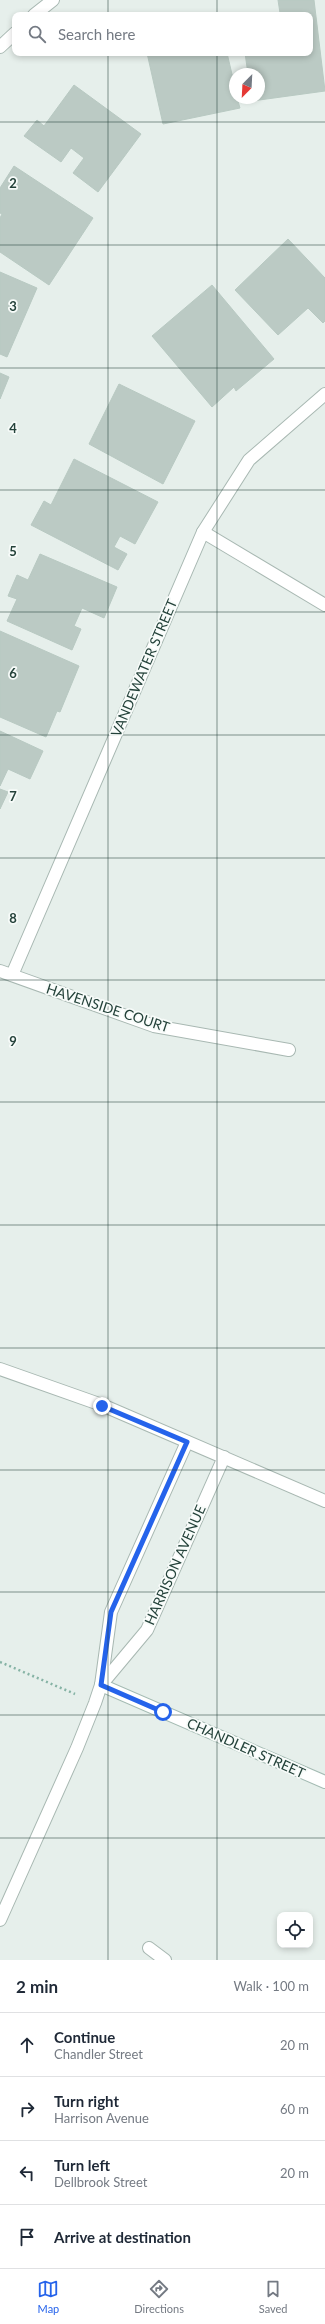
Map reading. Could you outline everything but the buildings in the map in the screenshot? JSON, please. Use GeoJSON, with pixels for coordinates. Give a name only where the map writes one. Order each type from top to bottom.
{"type":"FeatureCollection","features":[{"type":"Feature","properties":{"kind":"street"},"geometry":{"type":"LineString","coordinates":[[38,12],[53,0]]}},
{"type":"Feature","properties":{"kind":"street"},"geometry":{"type":"LineString","coordinates":[[0,47],[12,36]]}},
{"type":"Feature","properties":{"kind":"street","name":"VANDEWATER STREET"},"geometry":{"type":"LineString","coordinates":[[12,975],[203,532],[249,460],[325,394]]}},
{"type":"Feature","properties":{"kind":"street"},"geometry":{"type":"LineString","coordinates":[[203,532],[325,605]]}},
{"type":"Feature","properties":{"kind":"street","name":"HAVENSIDE COURT"},"geometry":{"type":"LineString","coordinates":[[0,971],[154,1026],[289,1050]]}},
{"type":"Feature","properties":{"kind":"street"},"geometry":{"type":"LineString","coordinates":[[0,1369],[102,1406],[325,1501]]}},
{"type":"Feature","properties":{"kind":"street","name":"HARRISON AVENUE"},"geometry":{"type":"LineString","coordinates":[[0,1920],[77,1748],[95,1703],[101,1685],[111,1612],[187,1442]]}},
{"type":"Feature","properties":{"kind":"street","name":"HARRISON AVENUE"},"geometry":{"type":"LineString","coordinates":[[101,1685],[147,1630],[224,1457]]}},
{"type":"Feature","properties":{"kind":"street","name":"CHANDLER STREET"},"geometry":{"type":"LineString","coordinates":[[101,1685],[325,1782]]}},
{"type":"Feature","properties":{"kind":"street"},"geometry":{"type":"LineString","coordinates":[[149,1948],[165,1960]]}},
{"type":"Feature","properties":{"kind":"path"},"geometry":{"type":"LineString","coordinates":[[0,1662],[95,1703]]}},
{"type":"Feature","properties":{"kind":"route"},"geometry":{"type":"LineString","coordinates":[[102,1406],[187,1442],[111,1612],[101,1685],[163,1712]]}}]}
